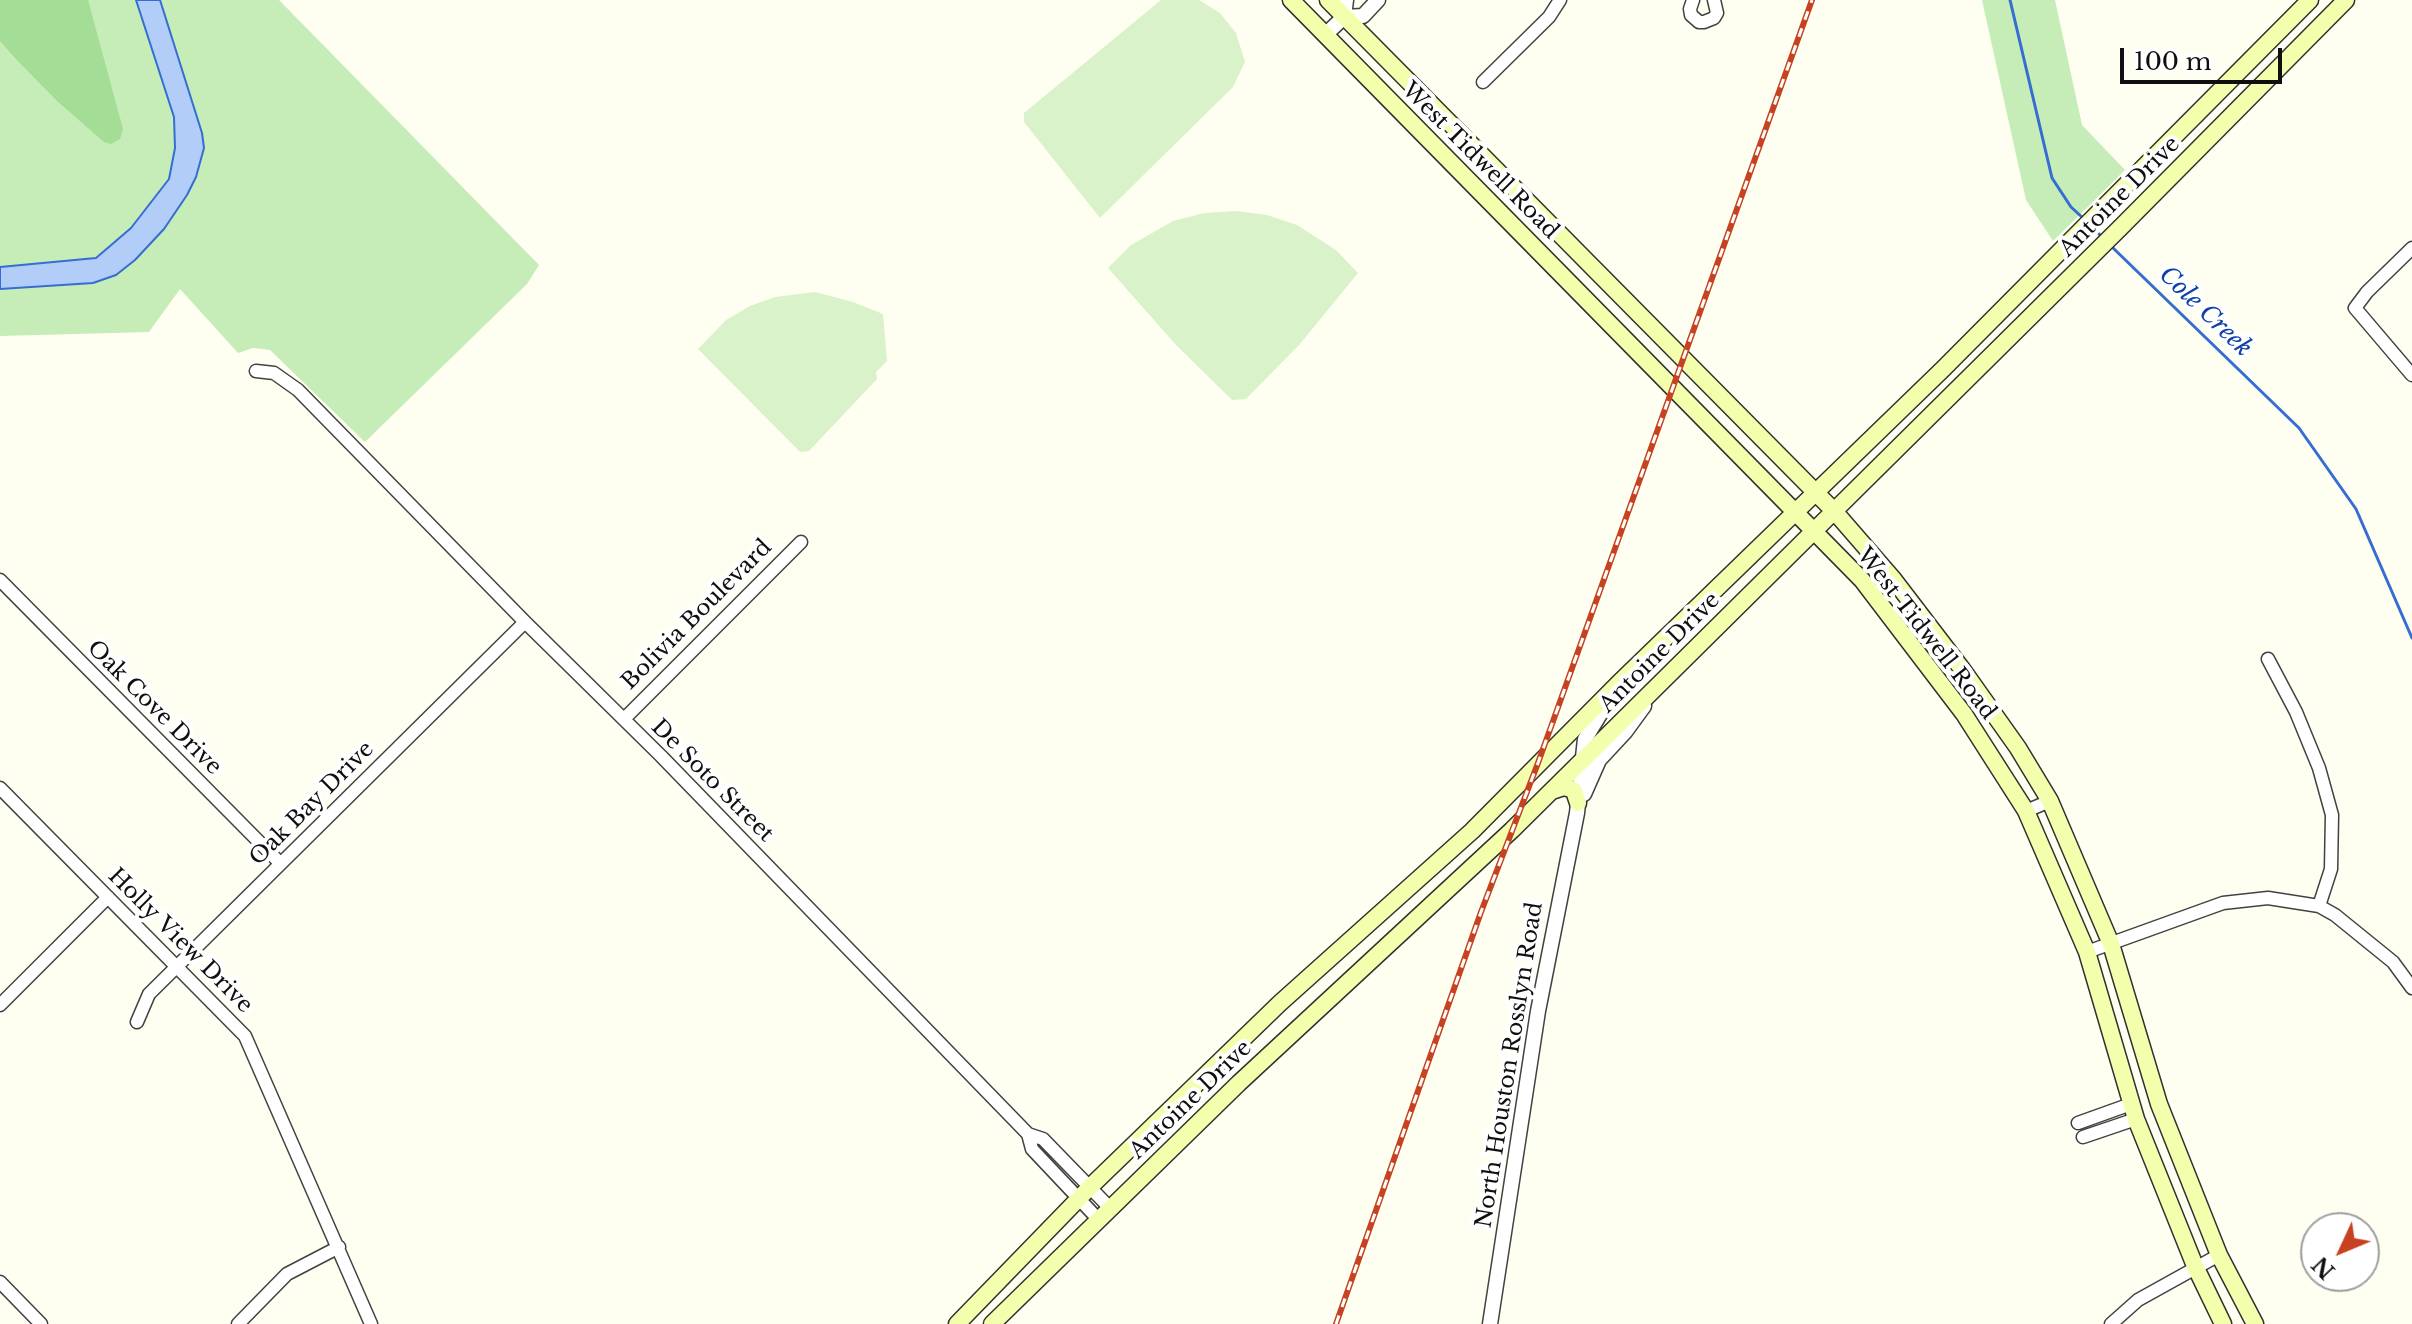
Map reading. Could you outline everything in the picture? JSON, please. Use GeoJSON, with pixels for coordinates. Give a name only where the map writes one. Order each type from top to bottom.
{"type":"FeatureCollection","features":[{"type":"Feature","properties":{"kind":"main road","name":"West Tidwell Road"},"geometry":{"type":"LineString","coordinates":[[1291,0],[1862,580],[1964,714],[2026,811],[2087,952],[2134,1111],[2195,1266],[2223,1324]]}},
{"type":"Feature","properties":{"kind":"main road","name":"West Tidwell Road"},"geometry":{"type":"LineString","coordinates":[[1328,0],[1345,8],[1476,151],[1835,512],[1894,580],[2023,755],[2050,801],[2111,944],[2159,1104],[2219,1255],[2255,1324]]}},
{"type":"Feature","properties":{"kind":"main road","name":"Antoine Drive"},"geometry":{"type":"LineString","coordinates":[[957,1324],[1084,1193],[1280,1003],[1472,831],[2310,0]]}},
{"type":"Feature","properties":{"kind":"main road","name":"Antoine Drive"},"geometry":{"type":"LineString","coordinates":[[992,1324],[1104,1213],[1686,660],[2346,0]]}},
{"type":"Feature","properties":{"kind":"main road"},"geometry":{"type":"LineString","coordinates":[[2225,83],[2245,104]]}},
{"type":"Feature","properties":{"kind":"main road"},"geometry":{"type":"LineString","coordinates":[[1458,170],[1476,151]]}},
{"type":"Feature","properties":{"kind":"main road"},"geometry":{"type":"LineString","coordinates":[[1568,281],[1586,263]]}},
{"type":"Feature","properties":{"kind":"main road"},"geometry":{"type":"LineString","coordinates":[[1694,409],[1712,389]]}},
{"type":"Feature","properties":{"kind":"main road"},"geometry":{"type":"LineString","coordinates":[[1668,637],[1686,660]]}},
{"type":"Feature","properties":{"kind":"main road"},"geometry":{"type":"LineString","coordinates":[[1550,792],[1564,787],[1571,789],[1577,808]]}},
{"type":"Feature","properties":{"kind":"main road"},"geometry":{"type":"LineString","coordinates":[[2134,1111],[2159,1104]]}},
{"type":"Feature","properties":{"kind":"street"},"geometry":{"type":"LineString","coordinates":[[1325,35],[1345,8],[1363,16],[1378,0]]}},
{"type":"Feature","properties":{"kind":"street"},"geometry":{"type":"LineString","coordinates":[[1483,82],[1549,17],[1560,0]]}},
{"type":"Feature","properties":{"kind":"street"},"geometry":{"type":"LineString","coordinates":[[1693,0],[1691,15],[1699,22],[1714,18],[1717,13],[1714,0]]}},
{"type":"Feature","properties":{"kind":"street"},"geometry":{"type":"LineString","coordinates":[[2412,248],[2355,308],[2412,375]]}},
{"type":"Feature","properties":{"kind":"street","name":"De Soto Street"},"geometry":{"type":"LineString","coordinates":[[256,371],[274,373],[298,390],[1028,1134],[1043,1139],[1084,1193],[1104,1213]]}},
{"type":"Feature","properties":{"kind":"street","name":"Bolivia Boulevard"},"geometry":{"type":"LineString","coordinates":[[624,719],[801,542]]}},
{"type":"Feature","properties":{"kind":"street","name":"Oak Cove Drive"},"geometry":{"type":"LineString","coordinates":[[0,580],[280,863]]}},
{"type":"Feature","properties":{"kind":"street","name":"Oak Bay Drive"},"geometry":{"type":"LineString","coordinates":[[137,1022],[149,994],[525,622]]}},
{"type":"Feature","properties":{"kind":"street"},"geometry":{"type":"LineString","coordinates":[[2268,659],[2296,712],[2319,768],[2332,815],[2331,869],[2319,906]]}},
{"type":"Feature","properties":{"kind":"street","name":"North Houston Rosslyn Road"},"geometry":{"type":"LineString","coordinates":[[1490,1324],[1533,1038],[1577,808],[1585,739],[1620,682]]}},
{"type":"Feature","properties":{"kind":"street","name":"North Houston Rosslyn Road"},"geometry":{"type":"LineString","coordinates":[[1577,808],[1599,760],[1625,732],[1658,687]]}},
{"type":"Feature","properties":{"kind":"street","name":"Holly View Drive"},"geometry":{"type":"LineString","coordinates":[[2,794],[245,1036],[371,1324]]}},
{"type":"Feature","properties":{"kind":"street"},"geometry":{"type":"LineString","coordinates":[[2026,811],[2050,801]]}},
{"type":"Feature","properties":{"kind":"street"},"geometry":{"type":"LineString","coordinates":[[0,1005],[108,897]]}},
{"type":"Feature","properties":{"kind":"street"},"geometry":{"type":"LineString","coordinates":[[2087,952],[2223,903],[2268,898],[2319,906],[2358,931],[2382,952],[2412,988]]}},
{"type":"Feature","properties":{"kind":"street"},"geometry":{"type":"LineString","coordinates":[[2078,1123],[2134,1111]]}},
{"type":"Feature","properties":{"kind":"street"},"geometry":{"type":"LineString","coordinates":[[2083,1137],[2134,1111]]}},
{"type":"Feature","properties":{"kind":"street"},"geometry":{"type":"LineString","coordinates":[[238,1324],[287,1274],[339,1247]]}},
{"type":"Feature","properties":{"kind":"street"},"geometry":{"type":"LineString","coordinates":[[2111,1324],[2138,1300],[2219,1255]]}},
{"type":"Feature","properties":{"kind":"street"},"geometry":{"type":"LineString","coordinates":[[0,1282],[41,1324]]}},
{"type":"Feature","properties":{"kind":"green space"},"geometry":{"type":"Polygon","coordinates":[[[0,0],[279,0],[539,265],[527,284],[365,442],[270,350],[253,348],[238,353],[180,289],[149,332],[0,336],[0,0]]]}},
{"type":"Feature","properties":{"kind":"green space"},"geometry":{"type":"Polygon","coordinates":[[[0,0],[88,0],[123,129],[120,139],[111,144],[104,142],[56,100],[0,41],[0,0]]]}},
{"type":"Feature","properties":{"kind":"green space"},"geometry":{"type":"Polygon","coordinates":[[[1161,0],[1199,0],[1220,13],[1236,33],[1245,62],[1233,87],[1100,218],[1024,122],[1024,113],[1161,0]]]}},
{"type":"Feature","properties":{"kind":"green space"},"geometry":{"type":"Polygon","coordinates":[[[1982,0],[2055,0],[2082,125],[2125,170],[2053,241],[2026,200],[1982,0]]]}},
{"type":"Feature","properties":{"kind":"green space"},"geometry":{"type":"Polygon","coordinates":[[[1236,211],[1267,215],[1297,225],[1336,250],[1358,273],[1300,344],[1246,399],[1232,400],[1176,345],[1108,268],[1131,245],[1173,221],[1204,213],[1236,211]]]}},
{"type":"Feature","properties":{"kind":"green space"},"geometry":{"type":"Polygon","coordinates":[[[815,292],[883,314],[887,361],[876,372],[877,379],[809,451],[800,452],[698,349],[726,320],[750,306],[775,297],[815,292]]]}},
{"type":"Feature","properties":{"kind":"water"},"geometry":{"type":"Polygon","coordinates":[[[136,0],[160,0],[202,133],[204,148],[196,177],[164,229],[116,275],[93,283],[0,289],[0,267],[96,258],[131,228],[169,179],[175,148],[174,117],[136,0]]]}},
{"type":"Feature","properties":{"kind":"waterway","name":"Cole Creek"},"geometry":{"type":"LineString","coordinates":[[2010,0],[2052,178],[2071,207],[2084,219]]}},
{"type":"Feature","properties":{"kind":"waterway","name":"Cole Creek"},"geometry":{"type":"LineString","coordinates":[[2092,227],[2104,239]]}},
{"type":"Feature","properties":{"kind":"waterway","name":"Cole Creek"},"geometry":{"type":"LineString","coordinates":[[2112,247],[2299,428],[2356,509],[2412,638]]}},
{"type":"Feature","properties":{"kind":"railway"},"geometry":{"type":"LineString","coordinates":[[1336,1324],[1481,912],[1538,763],[1812,0]]}}]}
